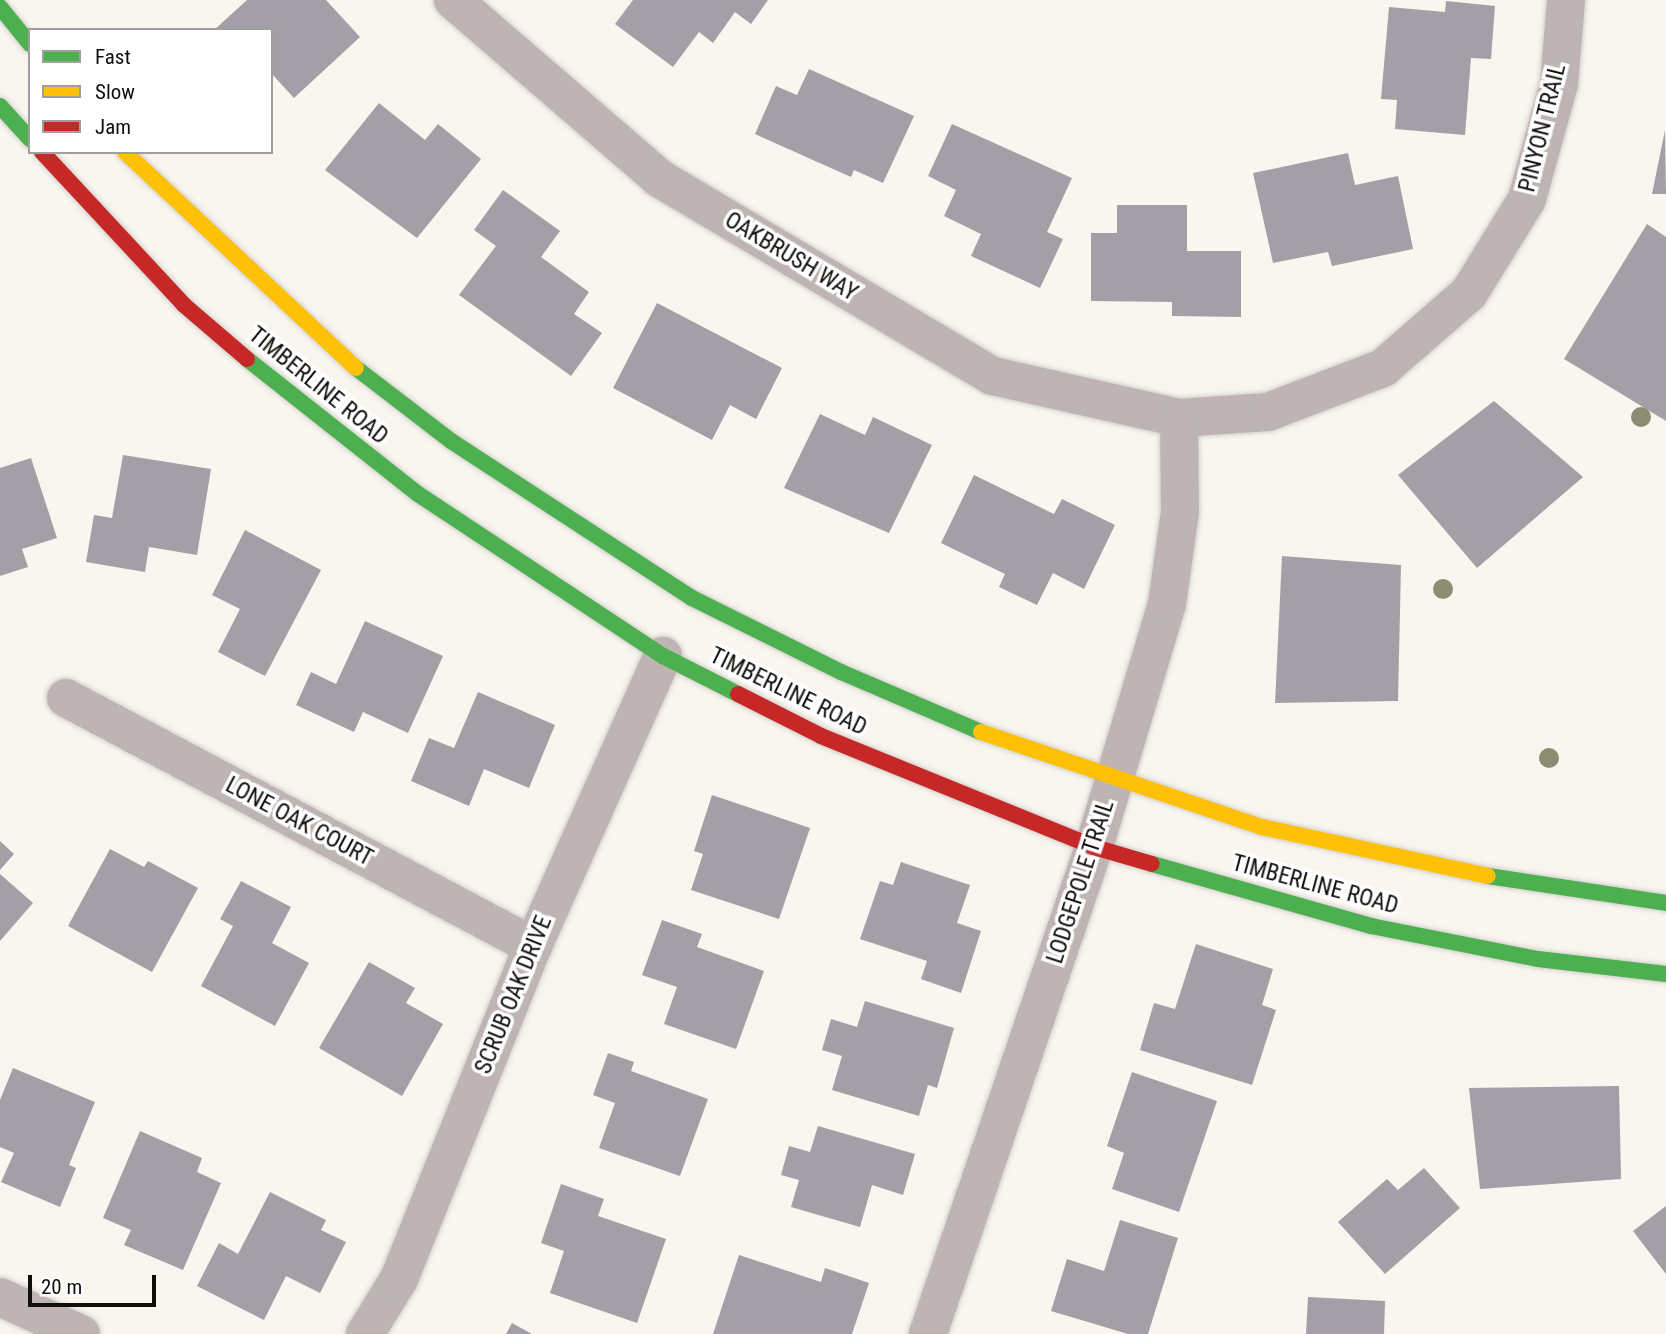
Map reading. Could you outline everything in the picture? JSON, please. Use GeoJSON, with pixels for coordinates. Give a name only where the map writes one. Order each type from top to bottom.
{"type":"FeatureCollection","features":[{"type":"Feature","properties":{"kind":"street","name":"PINYON TRAIL"},"geometry":{"type":"LineString","coordinates":[[1179,418],[1268,412],[1383,368],[1469,293],[1527,199],[1559,84],[1566,0]]}},
{"type":"Feature","properties":{"kind":"street","name":"OAKBRUSH WAY"},"geometry":{"type":"LineString","coordinates":[[465,4],[659,178],[993,376],[1179,418]]}},
{"type":"Feature","properties":{"kind":"street"},"geometry":{"type":"LineString","coordinates":[[0,7],[28,42]]}},
{"type":"Feature","properties":{"kind":"street"},"geometry":{"type":"LineString","coordinates":[[0,106],[28,137]]}},
{"type":"Feature","properties":{"kind":"street","name":"TIMBERLINE ROAD"},"geometry":{"type":"LineString","coordinates":[[43,154],[184,305],[298,403],[418,494],[663,656],[821,736],[1094,848],[1371,926],[1538,959],[1666,974]]}},
{"type":"Feature","properties":{"kind":"street","name":"TIMBERLINE ROAD"},"geometry":{"type":"LineString","coordinates":[[127,154],[340,356],[450,441],[692,598],[977,731],[1262,827],[1554,890],[1666,903]]}},
{"type":"Feature","properties":{"kind":"street","name":"LODGEPOLE TRAIL"},"geometry":{"type":"LineString","coordinates":[[928,1334],[1094,848],[1167,604],[1180,512],[1179,418]]}},
{"type":"Feature","properties":{"kind":"street","name":"SCRUB OAK DRIVE"},"geometry":{"type":"LineString","coordinates":[[365,1334],[399,1279],[533,946],[663,656]]}},
{"type":"Feature","properties":{"kind":"street","name":"LONE OAK COURT"},"geometry":{"type":"LineString","coordinates":[[66,698],[533,946]]}},
{"type":"Feature","properties":{"kind":"street"},"geometry":{"type":"LineString","coordinates":[[0,1297],[81,1334]]}},
{"type":"Feature","properties":{"kind":"building"},"geometry":{"type":"Polygon","coordinates":[[[247,0],[326,0],[360,37],[294,98],[273,75],[273,28],[216,28],[247,0]]]}},
{"type":"Feature","properties":{"kind":"building"},"geometry":{"type":"Polygon","coordinates":[[[633,0],[768,0],[751,24],[735,12],[713,43],[699,32],[673,67],[615,24],[633,0]]]}},
{"type":"Feature","properties":{"kind":"building"},"geometry":{"type":"Polygon","coordinates":[[[1446,1],[1495,6],[1491,59],[1471,58],[1465,135],[1395,129],[1397,100],[1381,99],[1389,7],[1445,12],[1446,1]]]}},
{"type":"Feature","properties":{"kind":"building"},"geometry":{"type":"Polygon","coordinates":[[[809,69],[914,116],[883,183],[854,170],[851,177],[755,134],[776,86],[797,95],[809,69]]]}},
{"type":"Feature","properties":{"kind":"building"},"geometry":{"type":"Polygon","coordinates":[[[379,103],[425,140],[438,124],[481,159],[417,238],[325,170],[379,103]]]}},
{"type":"Feature","properties":{"kind":"building"},"geometry":{"type":"Polygon","coordinates":[[[952,124],[1072,178],[1047,232],[1063,239],[1040,288],[971,256],[981,234],[944,216],[956,190],[928,176],[952,124]]]}},
{"type":"Feature","properties":{"kind":"building"},"geometry":{"type":"Polygon","coordinates":[[[1665,130],[1666,194],[1652,194],[1665,130]]]}},
{"type":"Feature","properties":{"kind":"building"},"geometry":{"type":"Polygon","coordinates":[[[1348,153],[1355,185],[1398,176],[1413,249],[1332,266],[1328,252],[1273,263],[1253,173],[1348,153]]]}},
{"type":"Feature","properties":{"kind":"building"},"geometry":{"type":"Polygon","coordinates":[[[503,190],[560,231],[541,257],[589,292],[574,314],[602,333],[571,376],[459,295],[496,246],[474,230],[503,190]]]}},
{"type":"Feature","properties":{"kind":"building"},"geometry":{"type":"Polygon","coordinates":[[[1117,205],[1187,205],[1187,251],[1241,251],[1241,317],[1172,316],[1172,302],[1091,301],[1091,233],[1117,233],[1117,205]]]}},
{"type":"Feature","properties":{"kind":"building"},"geometry":{"type":"Polygon","coordinates":[[[1647,224],[1666,237],[1666,421],[1564,359],[1647,224]]]}},
{"type":"Feature","properties":{"kind":"building"},"geometry":{"type":"Polygon","coordinates":[[[657,303],[782,368],[756,419],[730,405],[712,440],[613,388],[657,303]]]}},
{"type":"Feature","properties":{"kind":"building"},"geometry":{"type":"Polygon","coordinates":[[[1494,401],[1583,477],[1477,568],[1398,475],[1494,401]]]}},
{"type":"Feature","properties":{"kind":"building"},"geometry":{"type":"Polygon","coordinates":[[[820,414],[865,435],[873,417],[932,445],[889,533],[784,488],[820,414]]]}},
{"type":"Feature","properties":{"kind":"building"},"geometry":{"type":"Polygon","coordinates":[[[123,455],[211,469],[197,555],[149,547],[145,572],[86,562],[94,515],[112,518],[123,455]]]}},
{"type":"Feature","properties":{"kind":"building"},"geometry":{"type":"Polygon","coordinates":[[[31,458],[57,538],[22,549],[28,567],[0,576],[0,468],[31,458]]]}},
{"type":"Feature","properties":{"kind":"building"},"geometry":{"type":"Polygon","coordinates":[[[974,475],[1054,514],[1062,499],[1115,525],[1084,589],[1053,573],[1037,605],[999,587],[1005,574],[941,543],[974,475]]]}},
{"type":"Feature","properties":{"kind":"building"},"geometry":{"type":"Polygon","coordinates":[[[245,530],[321,570],[265,676],[218,652],[240,609],[212,595],[245,530]]]}},
{"type":"Feature","properties":{"kind":"building"},"geometry":{"type":"Polygon","coordinates":[[[1282,556],[1401,565],[1398,701],[1275,703],[1282,556]]]}},
{"type":"Feature","properties":{"kind":"building"},"geometry":{"type":"Polygon","coordinates":[[[365,621],[443,656],[408,733],[363,712],[354,732],[296,705],[311,672],[336,684],[365,621]]]}},
{"type":"Feature","properties":{"kind":"building"},"geometry":{"type":"Polygon","coordinates":[[[478,692],[555,725],[529,788],[484,769],[469,806],[411,781],[429,738],[454,748],[478,692]]]}},
{"type":"Feature","properties":{"kind":"building"},"geometry":{"type":"Polygon","coordinates":[[[712,795],[810,828],[779,919],[691,890],[703,854],[694,851],[712,795]]]}},
{"type":"Feature","properties":{"kind":"building"},"geometry":{"type":"Polygon","coordinates":[[[0,841],[14,854],[0,870],[0,841]]]}},
{"type":"Feature","properties":{"kind":"building"},"geometry":{"type":"Polygon","coordinates":[[[110,849],[144,867],[148,861],[198,888],[152,972],[68,926],[110,849]]]}},
{"type":"Feature","properties":{"kind":"building"},"geometry":{"type":"Polygon","coordinates":[[[901,862],[970,885],[957,923],[981,931],[961,993],[921,979],[927,961],[860,939],[880,881],[893,885],[901,862]]]}},
{"type":"Feature","properties":{"kind":"building"},"geometry":{"type":"Polygon","coordinates":[[[0,874],[33,903],[0,941],[0,874]]]}},
{"type":"Feature","properties":{"kind":"building"},"geometry":{"type":"Polygon","coordinates":[[[241,881],[291,907],[272,943],[309,963],[275,1026],[201,986],[233,926],[220,919],[241,881]]]}},
{"type":"Feature","properties":{"kind":"building"},"geometry":{"type":"Polygon","coordinates":[[[662,920],[702,934],[697,947],[764,971],[736,1049],[664,1024],[677,987],[642,975],[662,920]]]}},
{"type":"Feature","properties":{"kind":"building"},"geometry":{"type":"Polygon","coordinates":[[[1196,944],[1273,969],[1262,1005],[1276,1010],[1252,1085],[1140,1050],[1154,1003],[1175,1009],[1196,944]]]}},
{"type":"Feature","properties":{"kind":"building"},"geometry":{"type":"Polygon","coordinates":[[[369,962],[415,988],[406,1003],[443,1024],[402,1096],[319,1048],[369,962]]]}},
{"type":"Feature","properties":{"kind":"building"},"geometry":{"type":"Polygon","coordinates":[[[865,1001],[954,1028],[937,1088],[928,1085],[919,1116],[832,1090],[842,1056],[822,1050],[831,1019],[857,1027],[865,1001]]]}},
{"type":"Feature","properties":{"kind":"building"},"geometry":{"type":"Polygon","coordinates":[[[608,1053],[634,1062],[631,1071],[708,1099],[680,1176],[599,1148],[615,1103],[593,1095],[608,1053]]]}},
{"type":"Feature","properties":{"kind":"building"},"geometry":{"type":"Polygon","coordinates":[[[13,1068],[95,1102],[69,1165],[76,1168],[60,1207],[1,1182],[14,1153],[0,1147],[0,1100],[13,1068]]]}},
{"type":"Feature","properties":{"kind":"building"},"geometry":{"type":"Polygon","coordinates":[[[1132,1072],[1217,1101],[1179,1212],[1112,1189],[1124,1153],[1107,1146],[1132,1072]]]}},
{"type":"Feature","properties":{"kind":"building"},"geometry":{"type":"Polygon","coordinates":[[[1619,1086],[1621,1179],[1480,1189],[1469,1088],[1619,1086]]]}},
{"type":"Feature","properties":{"kind":"building"},"geometry":{"type":"Polygon","coordinates":[[[818,1126],[915,1154],[903,1195],[872,1185],[860,1227],[791,1207],[799,1180],[781,1175],[789,1146],[810,1152],[818,1126]]]}},
{"type":"Feature","properties":{"kind":"building"},"geometry":{"type":"Polygon","coordinates":[[[140,1131],[202,1158],[197,1172],[221,1183],[183,1270],[124,1245],[131,1230],[103,1218],[140,1131]]]}},
{"type":"Feature","properties":{"kind":"building"},"geometry":{"type":"Polygon","coordinates":[[[1424,1168],[1460,1208],[1385,1274],[1338,1222],[1387,1179],[1398,1190],[1424,1168]]]}},
{"type":"Feature","properties":{"kind":"building"},"geometry":{"type":"Polygon","coordinates":[[[561,1184],[604,1199],[598,1216],[666,1239],[637,1323],[550,1293],[564,1251],[541,1243],[561,1184]]]}},
{"type":"Feature","properties":{"kind":"building"},"geometry":{"type":"Polygon","coordinates":[[[270,1192],[326,1220],[321,1230],[346,1242],[320,1293],[286,1276],[264,1320],[197,1286],[219,1243],[238,1254],[270,1192]]]}},
{"type":"Feature","properties":{"kind":"building"},"geometry":{"type":"Polygon","coordinates":[[[1666,1206],[1666,1274],[1633,1231],[1666,1206]]]}},
{"type":"Feature","properties":{"kind":"building"},"geometry":{"type":"Polygon","coordinates":[[[1120,1220],[1178,1238],[1148,1334],[1128,1334],[1051,1311],[1067,1259],[1104,1271],[1120,1220]]]}},
{"type":"Feature","properties":{"kind":"building"},"geometry":{"type":"Polygon","coordinates":[[[739,1255],[821,1282],[825,1268],[869,1283],[852,1334],[713,1334],[739,1255]]]}},
{"type":"Feature","properties":{"kind":"building"},"geometry":{"type":"Polygon","coordinates":[[[1308,1297],[1385,1301],[1384,1334],[1306,1334],[1308,1297]]]}},
{"type":"Feature","properties":{"kind":"building"},"geometry":{"type":"Polygon","coordinates":[[[512,1323],[532,1334],[506,1334],[512,1323]]]}},
{"type":"Feature","properties":{"kind":"traffic: fast"},"geometry":{"type":"LineString","coordinates":[[0,7],[28,42]]}},
{"type":"Feature","properties":{"kind":"traffic: fast"},"geometry":{"type":"LineString","coordinates":[[0,106],[28,137]]}},
{"type":"Feature","properties":{"kind":"traffic: fast"},"geometry":{"type":"LineString","coordinates":[[247,359],[418,494],[663,656],[738,694]]}},
{"type":"Feature","properties":{"kind":"traffic: fast"},"geometry":{"type":"LineString","coordinates":[[356,368],[451,441],[692,598],[841,672],[981,732]]}},
{"type":"Feature","properties":{"kind":"traffic: fast"},"geometry":{"type":"LineString","coordinates":[[1152,864],[1371,926],[1538,959],[1666,974]]}},
{"type":"Feature","properties":{"kind":"traffic: fast"},"geometry":{"type":"LineString","coordinates":[[1488,876],[1666,903]]}},
{"type":"Feature","properties":{"kind":"traffic: slow"},"geometry":{"type":"LineString","coordinates":[[127,154],[356,368]]}},
{"type":"Feature","properties":{"kind":"traffic: slow"},"geometry":{"type":"LineString","coordinates":[[981,732],[1262,827],[1488,876]]}},
{"type":"Feature","properties":{"kind":"traffic: jam"},"geometry":{"type":"LineString","coordinates":[[44,154],[184,305],[247,359]]}},
{"type":"Feature","properties":{"kind":"traffic: jam"},"geometry":{"type":"LineString","coordinates":[[738,694],[821,736],[1094,847],[1152,864]]}}]}
